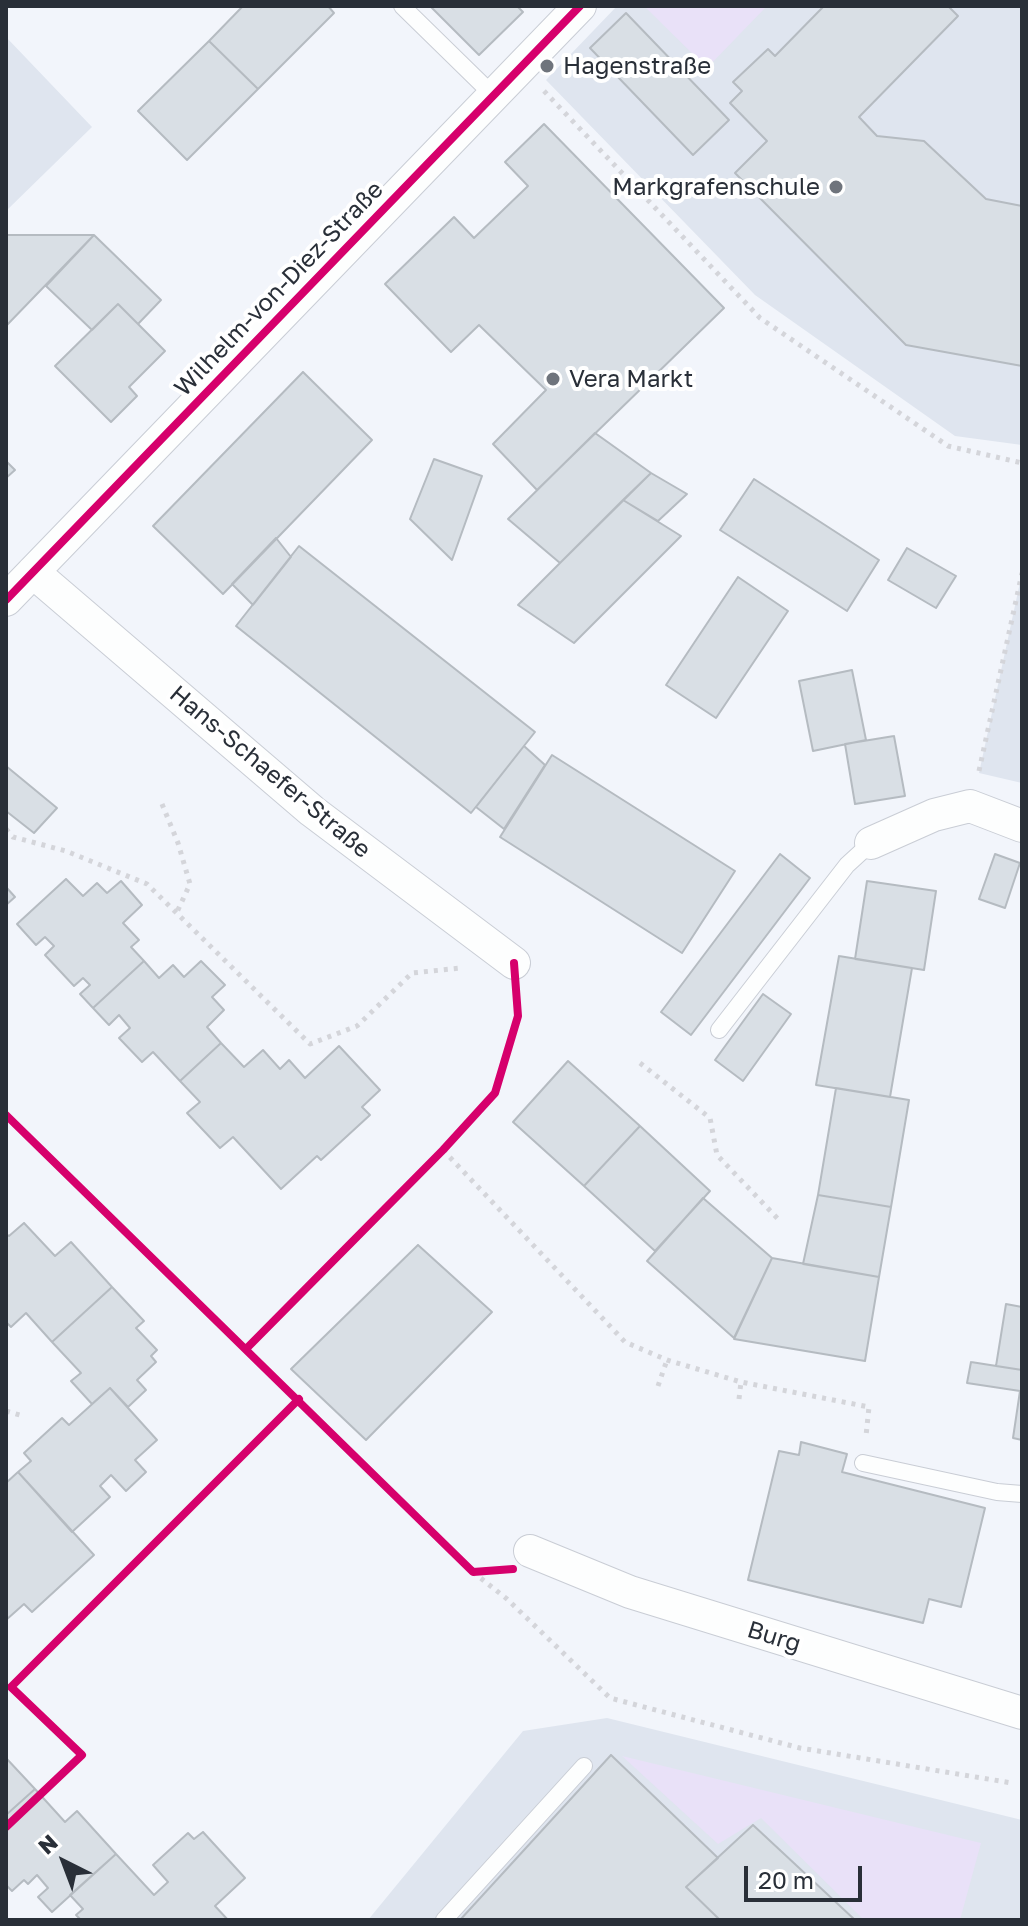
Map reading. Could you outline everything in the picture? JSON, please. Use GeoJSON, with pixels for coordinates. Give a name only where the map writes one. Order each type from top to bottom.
{"type":"FeatureCollection","features":[{"type":"Feature","properties":{"kind":"street","name":"Wilhelm-von-Diez-Straße"},"geometry":{"type":"LineString","coordinates":[[6,600],[580,6]]}},
{"type":"Feature","properties":{"kind":"street","name":"Hans-Schaefer-Straße"},"geometry":{"type":"LineString","coordinates":[[33,572],[312,811],[514,963]]}},
{"type":"Feature","properties":{"kind":"street"},"geometry":{"type":"LineString","coordinates":[[871,843],[934,815],[970,806],[1022,826]]}},
{"type":"Feature","properties":{"kind":"street","name":"Burg"},"geometry":{"type":"LineString","coordinates":[[530,1551],[630,1592],[1022,1713]]}},
{"type":"Feature","properties":{"kind":"lane"},"geometry":{"type":"LineString","coordinates":[[402,6],[494,96]]}},
{"type":"Feature","properties":{"kind":"lane"},"geometry":{"type":"LineString","coordinates":[[719,1030],[847,865],[871,843]]}},
{"type":"Feature","properties":{"kind":"lane"},"geometry":{"type":"LineString","coordinates":[[863,1463],[997,1492],[1022,1494]]}},
{"type":"Feature","properties":{"kind":"lane"},"geometry":{"type":"LineString","coordinates":[[444,1920],[584,1766]]}},
{"type":"Feature","properties":{"kind":"path"},"geometry":{"type":"LineString","coordinates":[[521,67],[760,318],[948,446],[1022,463]]}},
{"type":"Feature","properties":{"kind":"path"},"geometry":{"type":"LineString","coordinates":[[970,806],[1022,573]]}},
{"type":"Feature","properties":{"kind":"path"},"geometry":{"type":"LineString","coordinates":[[162,804],[190,884],[177,912]]}},
{"type":"Feature","properties":{"kind":"path"},"geometry":{"type":"LineString","coordinates":[[6,829],[13,837],[66,851],[147,884],[310,1044],[357,1026],[412,973],[514,963]]}},
{"type":"Feature","properties":{"kind":"path"},"geometry":{"type":"LineString","coordinates":[[640,1063],[710,1118],[717,1155],[779,1220]]}},
{"type":"Feature","properties":{"kind":"path"},"geometry":{"type":"LineString","coordinates":[[443,1150],[625,1342],[667,1360],[741,1382],[869,1407],[863,1463]]}},
{"type":"Feature","properties":{"kind":"path"},"geometry":{"type":"LineString","coordinates":[[658,1386],[667,1360]]}},
{"type":"Feature","properties":{"kind":"path"},"geometry":{"type":"LineString","coordinates":[[739,1399],[741,1382]]}},
{"type":"Feature","properties":{"kind":"path"},"geometry":{"type":"LineString","coordinates":[[6,1411],[23,1416]]}},
{"type":"Feature","properties":{"kind":"path"},"geometry":{"type":"LineString","coordinates":[[473,1572],[507,1599],[610,1698],[800,1748],[1012,1783]]}},
{"type":"Feature","properties":{"kind":"shaded area","name":"Markgrafenschule"},"geometry":{"type":"Polygon","coordinates":[[[617,6],[1022,6],[1022,445],[955,436],[755,295],[546,80],[617,6]]]}},
{"type":"Feature","properties":{"kind":"shaded area"},"geometry":{"type":"Polygon","coordinates":[[[644,6],[767,6],[707,68],[644,6]]]}},
{"type":"Feature","properties":{"kind":"shaded area"},"geometry":{"type":"Polygon","coordinates":[[[6,37],[92,127],[6,211],[6,37]]]}},
{"type":"Feature","properties":{"kind":"shaded area"},"geometry":{"type":"Polygon","coordinates":[[[1022,573],[1022,783],[979,773],[1022,573]]]}},
{"type":"Feature","properties":{"kind":"shaded area"},"geometry":{"type":"Polygon","coordinates":[[[607,1718],[1022,1820],[1022,1920],[368,1920],[523,1731],[607,1718]]]}},
{"type":"Feature","properties":{"kind":"shaded area"},"geometry":{"type":"Polygon","coordinates":[[[622,1756],[981,1843],[960,1920],[864,1920],[761,1818],[718,1844],[622,1756]]]}},
{"type":"Feature","properties":{"kind":"building"},"geometry":{"type":"Polygon","coordinates":[[[243,6],[328,6],[334,13],[258,89],[209,41],[243,6]]]}},
{"type":"Feature","properties":{"kind":"building"},"geometry":{"type":"Polygon","coordinates":[[[430,6],[517,6],[523,12],[479,55],[430,6]]]}},
{"type":"Feature","properties":{"kind":"building"},"geometry":{"type":"Polygon","coordinates":[[[824,6],[948,6],[958,16],[859,117],[877,136],[924,141],[986,199],[1022,206],[1022,366],[906,345],[735,173],[767,141],[730,103],[742,91],[733,82],[768,49],[775,56],[824,6]]]}},
{"type":"Feature","properties":{"kind":"building"},"geometry":{"type":"Polygon","coordinates":[[[626,13],[729,120],[693,155],[590,48],[626,13]]]}},
{"type":"Feature","properties":{"kind":"building"},"geometry":{"type":"Polygon","coordinates":[[[209,41],[258,89],[187,160],[138,111],[209,41]]]}},
{"type":"Feature","properties":{"kind":"building"},"geometry":{"type":"Polygon","coordinates":[[[544,124],[724,308],[537,490],[493,444],[546,390],[479,325],[451,352],[385,284],[454,217],[474,238],[528,186],[505,162],[544,124]]]}},
{"type":"Feature","properties":{"kind":"building"},"geometry":{"type":"Polygon","coordinates":[[[6,235],[94,235],[6,326],[6,235]]]}},
{"type":"Feature","properties":{"kind":"building"},"geometry":{"type":"Polygon","coordinates":[[[94,235],[161,300],[138,324],[118,304],[92,330],[46,286],[94,235]]]}},
{"type":"Feature","properties":{"kind":"building"},"geometry":{"type":"Polygon","coordinates":[[[118,304],[165,351],[129,387],[137,396],[111,422],[55,366],[118,304]]]}},
{"type":"Feature","properties":{"kind":"building"},"geometry":{"type":"Polygon","coordinates":[[[303,372],[372,440],[223,594],[153,526],[303,372]]]}},
{"type":"Feature","properties":{"kind":"building"},"geometry":{"type":"Polygon","coordinates":[[[595,433],[651,473],[560,563],[508,519],[595,433]]]}},
{"type":"Feature","properties":{"kind":"building"},"geometry":{"type":"Polygon","coordinates":[[[434,459],[482,476],[452,560],[410,519],[434,459]]]}},
{"type":"Feature","properties":{"kind":"building"},"geometry":{"type":"Polygon","coordinates":[[[6,461],[15,470],[6,478],[6,461]]]}},
{"type":"Feature","properties":{"kind":"building"},"geometry":{"type":"Polygon","coordinates":[[[651,473],[687,494],[658,521],[623,500],[651,473]]]}},
{"type":"Feature","properties":{"kind":"building"},"geometry":{"type":"Polygon","coordinates":[[[754,479],[879,560],[847,611],[720,530],[754,479]]]}},
{"type":"Feature","properties":{"kind":"building"},"geometry":{"type":"Polygon","coordinates":[[[623,500],[681,536],[574,643],[518,605],[623,500]]]}},
{"type":"Feature","properties":{"kind":"building"},"geometry":{"type":"Polygon","coordinates":[[[276,538],[291,557],[253,605],[232,584],[276,538]]]}},
{"type":"Feature","properties":{"kind":"building"},"geometry":{"type":"Polygon","coordinates":[[[299,546],[535,732],[471,813],[236,626],[299,546]]]}},
{"type":"Feature","properties":{"kind":"building"},"geometry":{"type":"Polygon","coordinates":[[[907,548],[956,576],[936,608],[888,580],[907,548]]]}},
{"type":"Feature","properties":{"kind":"building"},"geometry":{"type":"Polygon","coordinates":[[[738,577],[788,611],[716,718],[666,685],[738,577]]]}},
{"type":"Feature","properties":{"kind":"building"},"geometry":{"type":"Polygon","coordinates":[[[852,670],[866,740],[813,751],[799,681],[852,670]]]}},
{"type":"Feature","properties":{"kind":"building"},"geometry":{"type":"Polygon","coordinates":[[[894,736],[905,796],[855,804],[845,744],[894,736]]]}},
{"type":"Feature","properties":{"kind":"building"},"geometry":{"type":"Polygon","coordinates":[[[524,746],[545,765],[504,829],[476,807],[524,746]]]}},
{"type":"Feature","properties":{"kind":"building"},"geometry":{"type":"Polygon","coordinates":[[[552,755],[735,871],[682,953],[500,837],[552,755]]]}},
{"type":"Feature","properties":{"kind":"building"},"geometry":{"type":"Polygon","coordinates":[[[6,766],[57,808],[34,833],[6,811],[6,766]]]}},
{"type":"Feature","properties":{"kind":"building"},"geometry":{"type":"Polygon","coordinates":[[[780,854],[810,878],[691,1035],[661,1012],[780,854]]]}},
{"type":"Feature","properties":{"kind":"building"},"geometry":{"type":"Polygon","coordinates":[[[995,854],[1020,863],[1005,908],[979,899],[995,854]]]}},
{"type":"Feature","properties":{"kind":"building"},"geometry":{"type":"Polygon","coordinates":[[[66,879],[83,896],[97,883],[107,893],[121,881],[142,905],[123,923],[139,940],[131,947],[144,961],[93,1008],[80,994],[90,985],[83,978],[74,986],[45,955],[54,946],[45,937],[36,945],[17,924],[66,879]]]}},
{"type":"Feature","properties":{"kind":"building"},"geometry":{"type":"Polygon","coordinates":[[[867,881],[936,891],[924,970],[855,959],[867,881]]]}},
{"type":"Feature","properties":{"kind":"building"},"geometry":{"type":"Polygon","coordinates":[[[6,887],[15,897],[6,905],[6,887]]]}},
{"type":"Feature","properties":{"kind":"building"},"geometry":{"type":"Polygon","coordinates":[[[839,956],[912,968],[890,1097],[816,1085],[839,956]]]}},
{"type":"Feature","properties":{"kind":"building"},"geometry":{"type":"Polygon","coordinates":[[[144,961],[159,978],[173,965],[184,977],[201,961],[225,985],[212,997],[224,1010],[207,1027],[221,1043],[180,1081],[153,1052],[142,1062],[119,1038],[130,1028],[119,1015],[109,1025],[93,1008],[144,961]]]}},
{"type":"Feature","properties":{"kind":"building"},"geometry":{"type":"Polygon","coordinates":[[[763,994],[791,1014],[743,1081],[715,1060],[763,994]]]}},
{"type":"Feature","properties":{"kind":"building"},"geometry":{"type":"Polygon","coordinates":[[[221,1043],[244,1067],[263,1050],[280,1069],[289,1060],[305,1078],[339,1046],[380,1090],[362,1107],[370,1115],[321,1160],[317,1156],[281,1189],[233,1137],[220,1148],[187,1113],[200,1102],[180,1081],[221,1043]]]}},
{"type":"Feature","properties":{"kind":"building"},"geometry":{"type":"Polygon","coordinates":[[[568,1061],[640,1126],[584,1186],[513,1122],[568,1061]]]}},
{"type":"Feature","properties":{"kind":"building"},"geometry":{"type":"Polygon","coordinates":[[[836,1088],[909,1100],[891,1207],[818,1195],[836,1088]]]}},
{"type":"Feature","properties":{"kind":"building"},"geometry":{"type":"Polygon","coordinates":[[[640,1126],[710,1191],[655,1251],[584,1186],[640,1126]]]}},
{"type":"Feature","properties":{"kind":"building"},"geometry":{"type":"Polygon","coordinates":[[[818,1195],[891,1207],[879,1277],[803,1264],[818,1195]]]}},
{"type":"Feature","properties":{"kind":"building"},"geometry":{"type":"Polygon","coordinates":[[[703,1198],[772,1258],[734,1338],[647,1261],[703,1198]]]}},
{"type":"Feature","properties":{"kind":"building"},"geometry":{"type":"Polygon","coordinates":[[[24,1223],[55,1256],[71,1242],[112,1287],[52,1342],[26,1313],[11,1327],[6,1322],[6,1234],[9,1236],[24,1223]]]}},
{"type":"Feature","properties":{"kind":"building"},"geometry":{"type":"Polygon","coordinates":[[[418,1245],[492,1312],[366,1440],[291,1369],[418,1245]]]}},
{"type":"Feature","properties":{"kind":"building"},"geometry":{"type":"Polygon","coordinates":[[[772,1258],[879,1277],[865,1361],[734,1339],[772,1258]]]}},
{"type":"Feature","properties":{"kind":"building"},"geometry":{"type":"Polygon","coordinates":[[[112,1287],[144,1321],[136,1328],[157,1350],[151,1356],[156,1362],[137,1380],[146,1390],[128,1407],[110,1388],[92,1404],[71,1381],[81,1373],[52,1342],[112,1287]]]}},
{"type":"Feature","properties":{"kind":"building"},"geometry":{"type":"Polygon","coordinates":[[[1006,1304],[1022,1307],[1022,1370],[996,1366],[1006,1304]]]}},
{"type":"Feature","properties":{"kind":"building"},"geometry":{"type":"Polygon","coordinates":[[[971,1362],[1022,1370],[1022,1440],[1013,1438],[1020,1391],[967,1383],[971,1362]]]}},
{"type":"Feature","properties":{"kind":"building"},"geometry":{"type":"Polygon","coordinates":[[[110,1388],[157,1440],[135,1460],[146,1472],[126,1491],[111,1475],[100,1486],[110,1497],[72,1532],[18,1472],[31,1461],[24,1453],[62,1418],[69,1425],[110,1388]]]}},
{"type":"Feature","properties":{"kind":"building"},"geometry":{"type":"Polygon","coordinates":[[[801,1442],[847,1454],[842,1472],[985,1508],[961,1607],[929,1599],[923,1623],[748,1580],[779,1451],[799,1455],[801,1442]]]}},
{"type":"Feature","properties":{"kind":"building"},"geometry":{"type":"Polygon","coordinates":[[[18,1472],[94,1555],[32,1612],[24,1604],[6,1620],[6,1483],[18,1472]]]}},
{"type":"Feature","properties":{"kind":"building"},"geometry":{"type":"Polygon","coordinates":[[[611,1755],[718,1858],[686,1887],[720,1920],[460,1920],[611,1755]]]}},
{"type":"Feature","properties":{"kind":"building"},"geometry":{"type":"Polygon","coordinates":[[[6,1758],[35,1789],[6,1815],[6,1758]]]}},
{"type":"Feature","properties":{"kind":"building"},"geometry":{"type":"Polygon","coordinates":[[[35,1789],[65,1822],[77,1811],[116,1854],[52,1912],[38,1897],[48,1888],[37,1875],[28,1884],[24,1880],[12,1891],[6,1885],[6,1815],[35,1789]]]}},
{"type":"Feature","properties":{"kind":"building"},"geometry":{"type":"Polygon","coordinates":[[[753,1825],[855,1920],[720,1920],[686,1887],[753,1825]]]}},
{"type":"Feature","properties":{"kind":"building"},"geometry":{"type":"Polygon","coordinates":[[[203,1832],[245,1878],[215,1906],[228,1920],[81,1920],[76,1915],[83,1909],[70,1895],[116,1854],[154,1895],[168,1882],[153,1865],[188,1833],[194,1839],[203,1832]]]}},
{"type":"Feature","properties":{"kind":"cycle path"},"geometry":{"type":"LineString","coordinates":[[6,600],[580,6]]}},
{"type":"Feature","properties":{"kind":"cycle path"},"geometry":{"type":"LineString","coordinates":[[247,1348],[443,1150],[495,1093],[518,1016],[514,963]]}},
{"type":"Feature","properties":{"kind":"cycle path"},"geometry":{"type":"LineString","coordinates":[[6,1115],[473,1572],[513,1569]]}},
{"type":"Feature","properties":{"kind":"cycle path"},"geometry":{"type":"LineString","coordinates":[[6,1827],[82,1755],[11,1687],[299,1399]]}},
{"type":"Feature","properties":{"kind":"place","name":"Hagenstraße"},"geometry":{"type":"Point","coordinates":[547,66]}},
{"type":"Feature","properties":{"kind":"place","name":"Markgrafenschule"},"geometry":{"type":"Point","coordinates":[836,187]}},
{"type":"Feature","properties":{"kind":"place","name":"Vera Markt"},"geometry":{"type":"Point","coordinates":[553,379]}}]}
